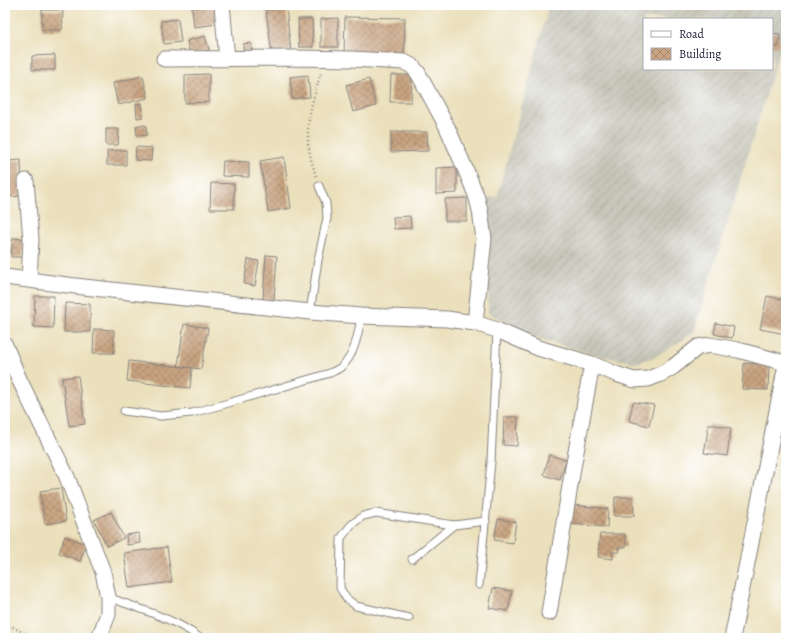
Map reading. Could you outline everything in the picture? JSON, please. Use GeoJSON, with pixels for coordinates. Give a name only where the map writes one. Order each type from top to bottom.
{"type":"FeatureCollection","features":[{"type":"Feature","properties":{"kind":"street"},"geometry":{"type":"LineString","coordinates":[[222,5],[226,59]]}},
{"type":"Feature","properties":{"kind":"street"},"geometry":{"type":"LineString","coordinates":[[164,59],[325,58],[404,62],[412,66],[418,73],[447,127],[476,195],[480,210],[484,239],[476,323]]}},
{"type":"Feature","properties":{"kind":"street"},"geometry":{"type":"LineString","coordinates":[[26,181],[30,239],[29,280]]}},
{"type":"Feature","properties":{"kind":"street"},"geometry":{"type":"LineString","coordinates":[[5,277],[310,312],[361,316],[447,319],[476,323],[497,330],[538,348],[592,364],[634,380],[648,379],[673,367],[698,347],[710,345],[738,350],[786,364],[733,634]]}},
{"type":"Feature","properties":{"kind":"street"},"geometry":{"type":"LineString","coordinates":[[5,345],[19,378],[68,477],[103,572],[108,597],[108,614],[99,638]]}},
{"type":"Feature","properties":{"kind":"street"},"geometry":{"type":"LineString","coordinates":[[549,613],[592,364]]}},
{"type":"Feature","properties":{"kind":"lane"},"geometry":{"type":"LineString","coordinates":[[310,312],[318,260],[327,218],[326,203],[320,186]]}},
{"type":"Feature","properties":{"kind":"lane"},"geometry":{"type":"LineString","coordinates":[[124,412],[161,416],[192,413],[330,373],[343,366],[351,356],[359,331],[361,316]]}},
{"type":"Feature","properties":{"kind":"lane"},"geometry":{"type":"LineString","coordinates":[[479,586],[491,462],[497,330]]}},
{"type":"Feature","properties":{"kind":"lane"},"geometry":{"type":"LineString","coordinates":[[409,618],[356,606],[346,598],[340,588],[341,538],[351,525],[363,516],[376,513],[454,526],[486,521]]}},
{"type":"Feature","properties":{"kind":"lane"},"geometry":{"type":"LineString","coordinates":[[412,559],[454,526]]}},
{"type":"Feature","properties":{"kind":"lane"},"geometry":{"type":"LineString","coordinates":[[108,597],[159,616],[189,630],[200,638]]}},
{"type":"Feature","properties":{"kind":"path"},"geometry":{"type":"LineString","coordinates":[[320,186],[312,165],[308,136],[308,122],[325,58]]}},
{"type":"Feature","properties":{"kind":"path"},"geometry":{"type":"LineString","coordinates":[[5,626],[11,626],[37,638]]}},
{"type":"Feature","properties":{"kind":"shaded area"},"geometry":{"type":"Polygon","coordinates":[[[549,5],[786,5],[786,30],[694,332],[676,344],[655,357],[635,363],[592,354],[539,339],[488,313],[490,236],[487,198],[497,197],[549,5]]]}},
{"type":"Feature","properties":{"kind":"building"},"geometry":{"type":"Polygon","coordinates":[[[217,5],[218,24],[194,27],[192,8],[217,5]]]}},
{"type":"Feature","properties":{"kind":"building"},"geometry":{"type":"Polygon","coordinates":[[[286,8],[291,52],[272,55],[266,10],[286,8]]]}},
{"type":"Feature","properties":{"kind":"building"},"geometry":{"type":"Polygon","coordinates":[[[42,10],[63,10],[62,30],[42,30],[42,10]]]}},
{"type":"Feature","properties":{"kind":"building"},"geometry":{"type":"Polygon","coordinates":[[[345,17],[405,18],[404,55],[344,54],[345,17]]]}},
{"type":"Feature","properties":{"kind":"building"},"geometry":{"type":"Polygon","coordinates":[[[338,18],[338,47],[321,47],[321,19],[338,18]]]}},
{"type":"Feature","properties":{"kind":"building"},"geometry":{"type":"Polygon","coordinates":[[[178,19],[181,42],[164,44],[161,21],[178,19]]]}},
{"type":"Feature","properties":{"kind":"building"},"geometry":{"type":"Polygon","coordinates":[[[298,19],[312,19],[313,47],[299,47],[298,19]]]}},
{"type":"Feature","properties":{"kind":"building"},"geometry":{"type":"Polygon","coordinates":[[[5,20],[8,20],[7,88],[5,88],[5,20]]]}},
{"type":"Feature","properties":{"kind":"building"},"geometry":{"type":"Polygon","coordinates":[[[773,33],[780,34],[778,47],[773,46],[773,33]]]}},
{"type":"Feature","properties":{"kind":"building"},"geometry":{"type":"Polygon","coordinates":[[[205,36],[209,50],[190,55],[187,41],[205,36]]]}},
{"type":"Feature","properties":{"kind":"building"},"geometry":{"type":"Polygon","coordinates":[[[251,43],[252,54],[244,55],[243,44],[251,43]]]}},
{"type":"Feature","properties":{"kind":"building"},"geometry":{"type":"Polygon","coordinates":[[[55,55],[55,70],[32,70],[32,56],[55,55]]]}},
{"type":"Feature","properties":{"kind":"building"},"geometry":{"type":"Polygon","coordinates":[[[209,74],[209,102],[185,103],[185,75],[209,74]]]}},
{"type":"Feature","properties":{"kind":"building"},"geometry":{"type":"Polygon","coordinates":[[[308,75],[310,97],[292,99],[290,77],[308,75]]]}},
{"type":"Feature","properties":{"kind":"building"},"geometry":{"type":"Polygon","coordinates":[[[391,75],[412,75],[411,102],[390,102],[391,75]]]}},
{"type":"Feature","properties":{"kind":"building"},"geometry":{"type":"Polygon","coordinates":[[[143,76],[148,98],[118,105],[113,83],[143,76]]]}},
{"type":"Feature","properties":{"kind":"building"},"geometry":{"type":"Polygon","coordinates":[[[369,79],[376,106],[353,112],[346,85],[369,79]]]}},
{"type":"Feature","properties":{"kind":"building"},"geometry":{"type":"Polygon","coordinates":[[[142,103],[143,117],[137,118],[136,104],[142,103]]]}},
{"type":"Feature","properties":{"kind":"building"},"geometry":{"type":"Polygon","coordinates":[[[146,125],[147,135],[137,136],[136,126],[146,125]]]}},
{"type":"Feature","properties":{"kind":"building"},"geometry":{"type":"Polygon","coordinates":[[[106,129],[119,129],[118,145],[106,145],[106,129]]]}},
{"type":"Feature","properties":{"kind":"building"},"geometry":{"type":"Polygon","coordinates":[[[391,132],[427,132],[428,151],[391,152],[391,132]]]}},
{"type":"Feature","properties":{"kind":"building"},"geometry":{"type":"Polygon","coordinates":[[[136,147],[152,148],[151,161],[135,160],[136,147]]]}},
{"type":"Feature","properties":{"kind":"building"},"geometry":{"type":"Polygon","coordinates":[[[126,150],[126,165],[107,165],[107,151],[126,150]]]}},
{"type":"Feature","properties":{"kind":"building"},"geometry":{"type":"Polygon","coordinates":[[[284,157],[291,208],[268,212],[260,161],[284,157]]]}},
{"type":"Feature","properties":{"kind":"building"},"geometry":{"type":"Polygon","coordinates":[[[21,160],[22,196],[9,197],[8,161],[21,160]]]}},
{"type":"Feature","properties":{"kind":"building"},"geometry":{"type":"Polygon","coordinates":[[[223,161],[249,162],[249,177],[222,176],[223,161]]]}},
{"type":"Feature","properties":{"kind":"building"},"geometry":{"type":"Polygon","coordinates":[[[457,167],[457,193],[436,194],[436,168],[457,167]]]}},
{"type":"Feature","properties":{"kind":"building"},"geometry":{"type":"Polygon","coordinates":[[[211,183],[234,184],[234,209],[210,209],[211,183]]]}},
{"type":"Feature","properties":{"kind":"building"},"geometry":{"type":"Polygon","coordinates":[[[467,198],[467,221],[445,221],[445,199],[467,198]]]}},
{"type":"Feature","properties":{"kind":"building"},"geometry":{"type":"Polygon","coordinates":[[[410,216],[411,228],[394,229],[393,217],[410,216]]]}},
{"type":"Feature","properties":{"kind":"building"},"geometry":{"type":"Polygon","coordinates":[[[13,238],[24,239],[23,257],[11,257],[13,238]]]}},
{"type":"Feature","properties":{"kind":"building"},"geometry":{"type":"Polygon","coordinates":[[[266,255],[277,256],[274,300],[263,299],[266,255]]]}},
{"type":"Feature","properties":{"kind":"building"},"geometry":{"type":"Polygon","coordinates":[[[248,259],[259,261],[255,286],[244,284],[248,259]]]}},
{"type":"Feature","properties":{"kind":"building"},"geometry":{"type":"Polygon","coordinates":[[[35,296],[54,296],[53,328],[34,327],[35,296]]]}},
{"type":"Feature","properties":{"kind":"building"},"geometry":{"type":"Polygon","coordinates":[[[767,296],[786,300],[786,334],[760,329],[767,296]]]}},
{"type":"Feature","properties":{"kind":"building"},"geometry":{"type":"Polygon","coordinates":[[[65,303],[90,304],[90,332],[64,332],[65,303]]]}},
{"type":"Feature","properties":{"kind":"building"},"geometry":{"type":"Polygon","coordinates":[[[716,323],[734,327],[732,338],[714,334],[716,323]]]}},
{"type":"Feature","properties":{"kind":"building"},"geometry":{"type":"Polygon","coordinates":[[[184,324],[208,328],[201,369],[178,366],[184,324]]]}},
{"type":"Feature","properties":{"kind":"building"},"geometry":{"type":"Polygon","coordinates":[[[94,329],[114,330],[114,353],[93,353],[94,329]]]}},
{"type":"Feature","properties":{"kind":"building"},"geometry":{"type":"Polygon","coordinates":[[[129,361],[192,368],[190,388],[127,381],[129,361]]]}},
{"type":"Feature","properties":{"kind":"building"},"geometry":{"type":"Polygon","coordinates":[[[744,363],[769,365],[768,390],[742,389],[744,363]]]}},
{"type":"Feature","properties":{"kind":"building"},"geometry":{"type":"Polygon","coordinates":[[[78,376],[85,424],[69,426],[62,378],[78,376]]]}},
{"type":"Feature","properties":{"kind":"building"},"geometry":{"type":"Polygon","coordinates":[[[633,402],[654,405],[649,426],[629,421],[633,402]]]}},
{"type":"Feature","properties":{"kind":"building"},"geometry":{"type":"Polygon","coordinates":[[[504,417],[518,417],[517,446],[503,445],[504,417]]]}},
{"type":"Feature","properties":{"kind":"building"},"geometry":{"type":"Polygon","coordinates":[[[709,424],[731,428],[727,456],[704,453],[709,424]]]}},
{"type":"Feature","properties":{"kind":"building"},"geometry":{"type":"Polygon","coordinates":[[[549,455],[566,460],[560,480],[544,475],[549,455]]]}},
{"type":"Feature","properties":{"kind":"building"},"geometry":{"type":"Polygon","coordinates":[[[61,488],[66,521],[45,524],[40,491],[61,488]]]}},
{"type":"Feature","properties":{"kind":"building"},"geometry":{"type":"Polygon","coordinates":[[[615,497],[633,497],[634,516],[614,516],[615,497]]]}},
{"type":"Feature","properties":{"kind":"building"},"geometry":{"type":"Polygon","coordinates":[[[574,505],[608,509],[607,527],[571,524],[574,505]]]}},
{"type":"Feature","properties":{"kind":"building"},"geometry":{"type":"Polygon","coordinates":[[[111,512],[124,538],[107,546],[94,520],[111,512]]]}},
{"type":"Feature","properties":{"kind":"building"},"geometry":{"type":"Polygon","coordinates":[[[498,519],[516,522],[513,543],[494,540],[498,519]]]}},
{"type":"Feature","properties":{"kind":"building"},"geometry":{"type":"Polygon","coordinates":[[[139,533],[140,543],[127,545],[126,535],[139,533]]]}},
{"type":"Feature","properties":{"kind":"building"},"geometry":{"type":"Polygon","coordinates":[[[600,534],[625,534],[626,547],[618,547],[619,552],[612,552],[613,559],[598,557],[600,534]]]}},
{"type":"Feature","properties":{"kind":"building"},"geometry":{"type":"Polygon","coordinates":[[[65,536],[86,544],[80,561],[59,553],[65,536]]]}},
{"type":"Feature","properties":{"kind":"building"},"geometry":{"type":"Polygon","coordinates":[[[167,547],[172,582],[129,588],[124,553],[167,547]]]}},
{"type":"Feature","properties":{"kind":"building"},"geometry":{"type":"Polygon","coordinates":[[[493,588],[512,591],[508,611],[489,608],[493,588]]]}}]}
